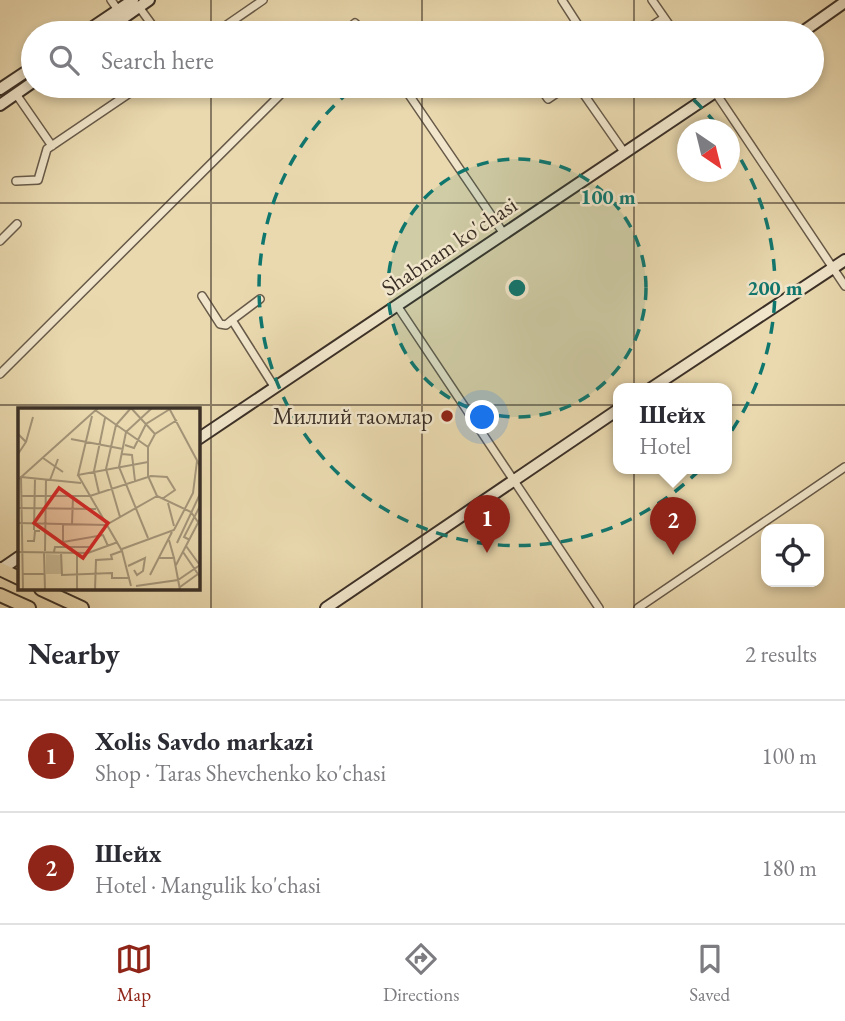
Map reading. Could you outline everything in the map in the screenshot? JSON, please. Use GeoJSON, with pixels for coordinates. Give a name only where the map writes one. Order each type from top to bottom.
{"type":"FeatureCollection","features":[{"type":"Feature","properties":{"kind":"main road"},"geometry":{"type":"LineString","coordinates":[[0,570],[18,578]]}},
{"type":"Feature","properties":{"kind":"main road"},"geometry":{"type":"LineString","coordinates":[[43,590],[82,608]]}},
{"type":"Feature","properties":{"kind":"main road"},"geometry":{"type":"LineString","coordinates":[[0,595],[29,608]]}},
{"type":"Feature","properties":{"kind":"street"},"geometry":{"type":"LineString","coordinates":[[111,0],[118,10]]}},
{"type":"Feature","properties":{"kind":"street"},"geometry":{"type":"LineString","coordinates":[[101,21],[118,10],[149,0]]}},
{"type":"Feature","properties":{"kind":"street"},"geometry":{"type":"LineString","coordinates":[[232,21],[262,0]]}},
{"type":"Feature","properties":{"kind":"street"},"geometry":{"type":"LineString","coordinates":[[562,0],[576,21]]}},
{"type":"Feature","properties":{"kind":"street"},"geometry":{"type":"LineString","coordinates":[[652,0],[666,21]]}},
{"type":"Feature","properties":{"kind":"street"},"geometry":{"type":"LineString","coordinates":[[818,21],[845,2]]}},
{"type":"Feature","properties":{"kind":"street"},"geometry":{"type":"LineString","coordinates":[[116,21],[136,4]]}},
{"type":"Feature","properties":{"kind":"street"},"geometry":{"type":"LineString","coordinates":[[136,4],[149,21]]}},
{"type":"Feature","properties":{"kind":"street"},"geometry":{"type":"LineString","coordinates":[[660,21],[664,18]]}},
{"type":"Feature","properties":{"kind":"street"},"geometry":{"type":"LineString","coordinates":[[0,89],[21,74]]}},
{"type":"Feature","properties":{"kind":"street"},"geometry":{"type":"LineString","coordinates":[[0,105],[21,90]]}},
{"type":"Feature","properties":{"kind":"street"},"geometry":{"type":"LineString","coordinates":[[16,94],[52,146]]}},
{"type":"Feature","properties":{"kind":"street"},"geometry":{"type":"LineString","coordinates":[[16,181],[38,180],[47,149],[122,98]]}},
{"type":"Feature","properties":{"kind":"street"},"geometry":{"type":"LineString","coordinates":[[0,374],[277,98]]}},
{"type":"Feature","properties":{"kind":"street"},"geometry":{"type":"LineString","coordinates":[[410,98],[504,234]]}},
{"type":"Feature","properties":{"kind":"street"},"geometry":{"type":"LineString","coordinates":[[586,98],[624,152]]}},
{"type":"Feature","properties":{"kind":"street","name":"Shabnam ko'chasi"},"geometry":{"type":"LineString","coordinates":[[200,438],[398,307],[699,98]]}},
{"type":"Feature","properties":{"kind":"street"},"geometry":{"type":"LineString","coordinates":[[718,98],[845,286]]}},
{"type":"Feature","properties":{"kind":"street"},"geometry":{"type":"LineString","coordinates":[[0,241],[17,224]]}},
{"type":"Feature","properties":{"kind":"street"},"geometry":{"type":"LineString","coordinates":[[659,383],[845,260]]}},
{"type":"Feature","properties":{"kind":"street"},"geometry":{"type":"LineString","coordinates":[[202,296],[220,324],[226,325],[260,299]]}},
{"type":"Feature","properties":{"kind":"street"},"geometry":{"type":"LineString","coordinates":[[398,307],[599,608]]}},
{"type":"Feature","properties":{"kind":"street"},"geometry":{"type":"LineString","coordinates":[[232,320],[275,388]]}},
{"type":"Feature","properties":{"kind":"street"},"geometry":{"type":"LineString","coordinates":[[326,608],[613,413]]}},
{"type":"Feature","properties":{"kind":"street"},"geometry":{"type":"LineString","coordinates":[[638,608],[845,467]]}},
{"type":"Feature","properties":{"kind":"street"},"geometry":{"type":"LineString","coordinates":[[0,570],[18,558]]}},
{"type":"Feature","properties":{"kind":"place","name":"Миллий таомлар"},"geometry":{"type":"Point","coordinates":[447,416]}},
{"type":"Feature","properties":{"kind":"place","name":"Xolis Savdo markazi"},"geometry":{"type":"Point","coordinates":[487,553]}},
{"type":"Feature","properties":{"kind":"place","name":"Шейх"},"geometry":{"type":"Point","coordinates":[673,555]}}]}
